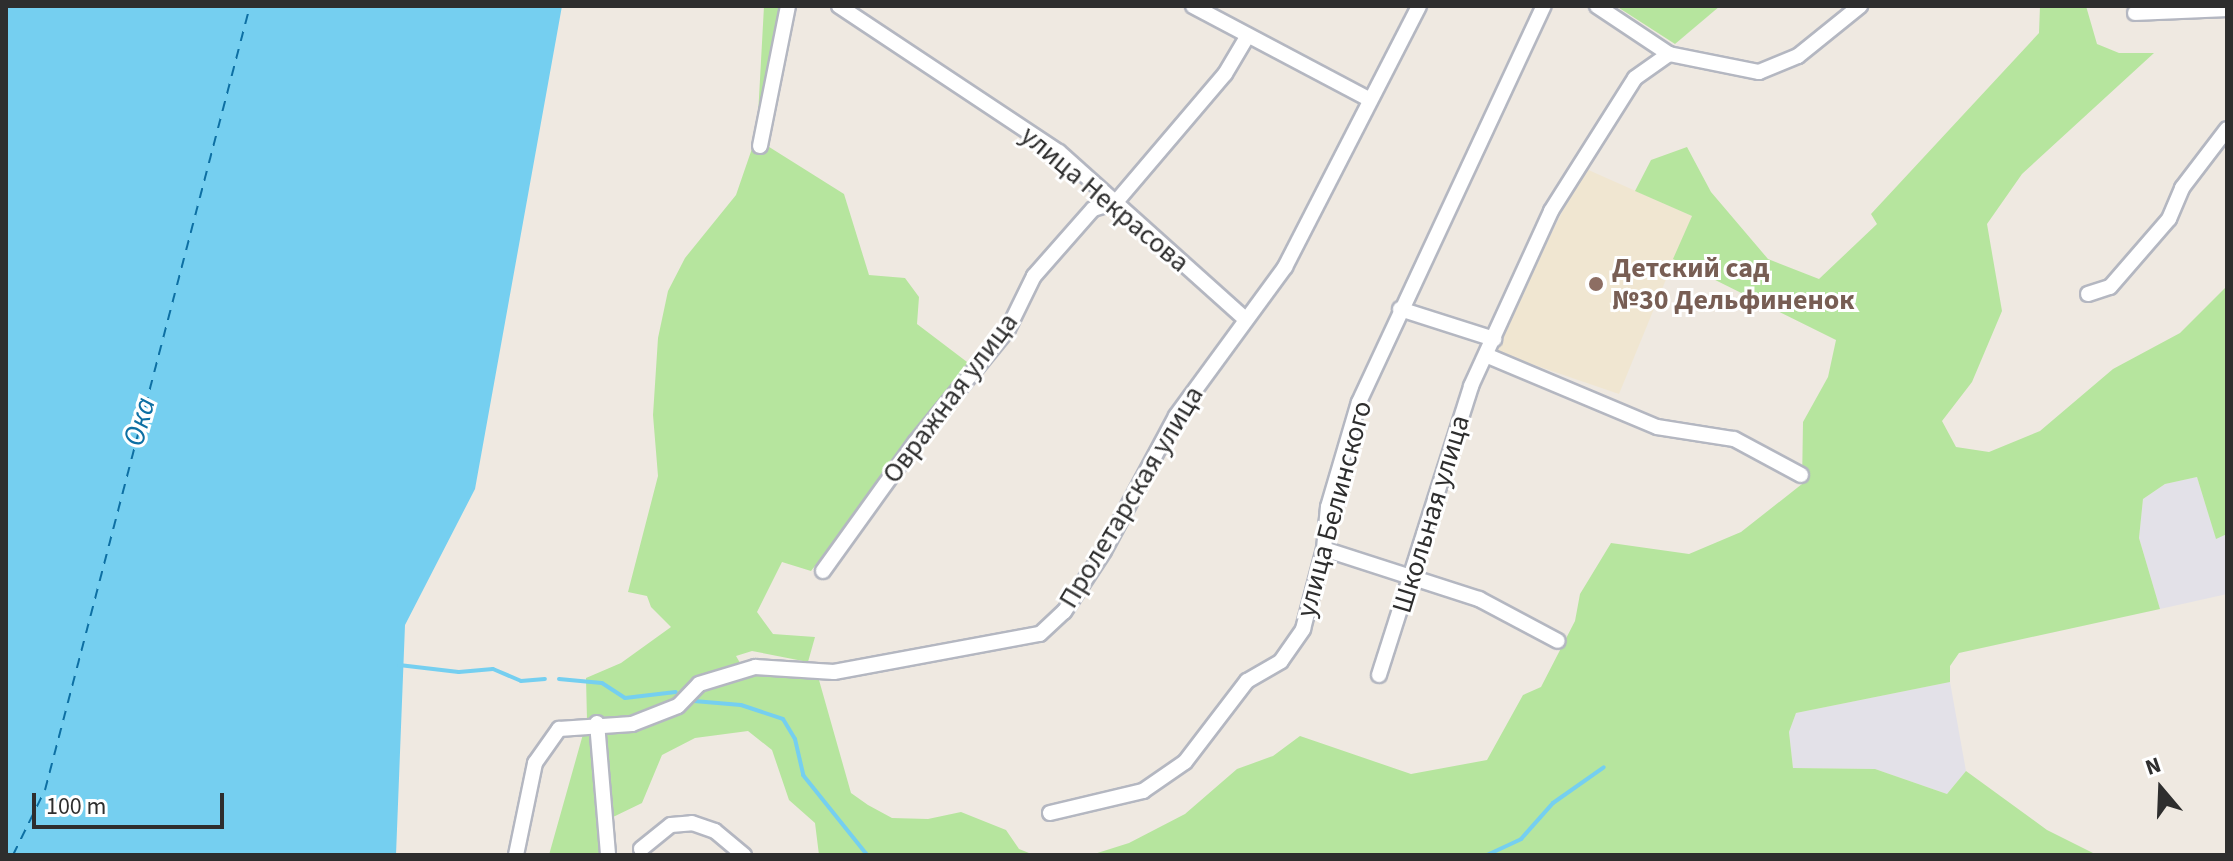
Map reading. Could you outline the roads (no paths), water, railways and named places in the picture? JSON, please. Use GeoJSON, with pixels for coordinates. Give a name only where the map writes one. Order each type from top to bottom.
{"type":"FeatureCollection","features":[{"type":"Feature","properties":{"kind":"street"},"geometry":{"type":"LineString","coordinates":[[760,146],[788,6]]}},
{"type":"Feature","properties":{"kind":"street","name":"улица Некрасова"},"geometry":{"type":"LineString","coordinates":[[839,6],[1059,152],[1246,320]]}},
{"type":"Feature","properties":{"kind":"street"},"geometry":{"type":"LineString","coordinates":[[1193,6],[1369,99]]}},
{"type":"Feature","properties":{"kind":"street","name":"Пролетарская улица"},"geometry":{"type":"LineString","coordinates":[[516,855],[535,763],[559,729],[597,723],[632,724],[678,706],[699,684],[755,667],[834,672],[1040,634],[1064,612],[1104,551],[1176,416],[1285,267],[1419,6]]}},
{"type":"Feature","properties":{"kind":"street","name":"улица Белинского"},"geometry":{"type":"LineString","coordinates":[[1050,813],[1143,791],[1185,762],[1247,681],[1281,661],[1303,629],[1324,549],[1328,507],[1359,402],[1544,6]]}},
{"type":"Feature","properties":{"kind":"street"},"geometry":{"type":"LineString","coordinates":[[1597,6],[1669,54],[1759,72],[1798,56],[1860,6]]}},
{"type":"Feature","properties":{"kind":"street"},"geometry":{"type":"LineString","coordinates":[[2135,13],[2227,9]]}},
{"type":"Feature","properties":{"kind":"street","name":"Овражная улица"},"geometry":{"type":"LineString","coordinates":[[823,571],[915,443],[1008,329],[1034,276],[1093,209],[1116,202],[1217,85],[1247,37]]}},
{"type":"Feature","properties":{"kind":"street","name":"Школьная улица"},"geometry":{"type":"LineString","coordinates":[[1379,675],[1415,575],[1458,426],[1551,211],[1635,78],[1669,54]]}},
{"type":"Feature","properties":{"kind":"street"},"geometry":{"type":"LineString","coordinates":[[2088,294],[2110,287],[2169,219],[2182,188],[2227,129]]}},
{"type":"Feature","properties":{"kind":"street"},"geometry":{"type":"LineString","coordinates":[[1400,309],[1494,339]]}},
{"type":"Feature","properties":{"kind":"street"},"geometry":{"type":"LineString","coordinates":[[1488,356],[1657,427],[1734,439],[1801,475]]}},
{"type":"Feature","properties":{"kind":"street"},"geometry":{"type":"LineString","coordinates":[[1324,549],[1415,575],[1479,599],[1558,641]]}},
{"type":"Feature","properties":{"kind":"street"},"geometry":{"type":"LineString","coordinates":[[597,723],[608,855]]}},
{"type":"Feature","properties":{"kind":"street"},"geometry":{"type":"LineString","coordinates":[[641,849],[671,825],[692,823],[715,831],[744,855]]}},
{"type":"Feature","properties":{"kind":"water","name":"Ока"},"geometry":{"type":"Polygon","coordinates":[[[6,6],[562,6],[475,489],[405,625],[396,855],[6,855],[6,6]]]}},
{"type":"Feature","properties":{"kind":"waterway"},"geometry":{"type":"LineString","coordinates":[[399,665],[459,672],[493,669],[521,681],[545,679]]}},
{"type":"Feature","properties":{"kind":"waterway"},"geometry":{"type":"LineString","coordinates":[[559,679],[602,683],[625,698],[676,692]]}},
{"type":"Feature","properties":{"kind":"waterway"},"geometry":{"type":"LineString","coordinates":[[694,701],[741,705],[783,719],[795,739],[803,775],[867,855]]}},
{"type":"Feature","properties":{"kind":"waterway"},"geometry":{"type":"LineString","coordinates":[[1487,855],[1521,839],[1553,803],[1604,767]]}},
{"type":"Feature","properties":{"kind":"place","name":"Детский сад №30 Дельфиненок"},"geometry":{"type":"Point","coordinates":[1596,284]}}]}
